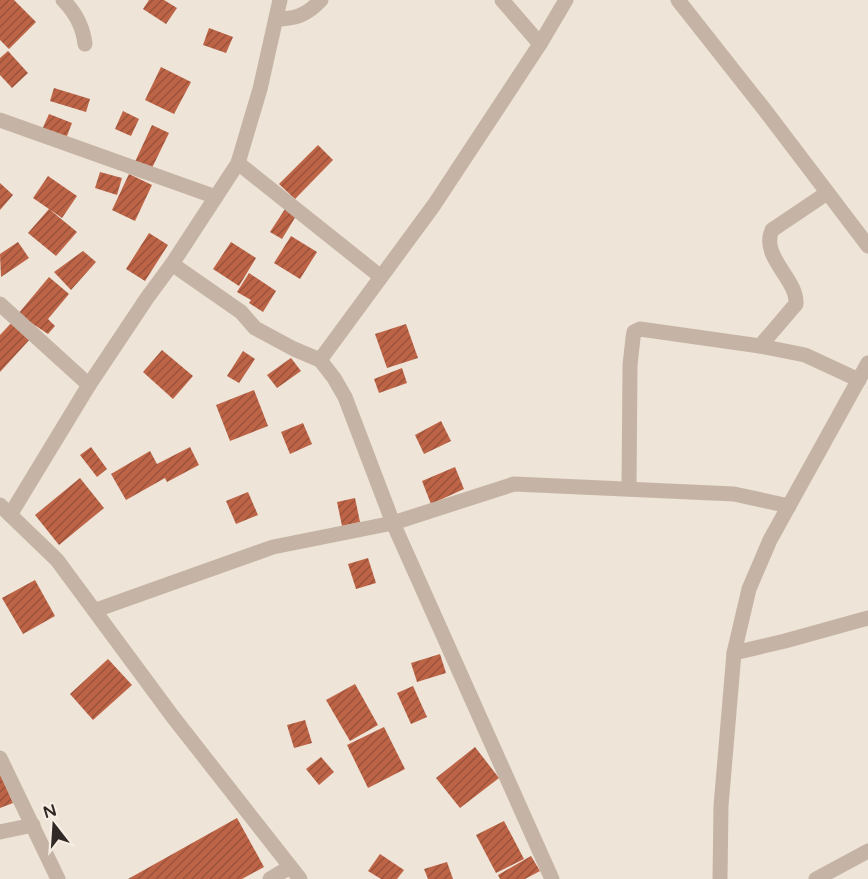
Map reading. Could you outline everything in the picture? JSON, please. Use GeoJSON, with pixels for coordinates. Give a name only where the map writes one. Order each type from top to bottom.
{"type":"FeatureCollection","features":[{"type":"Feature","properties":{"kind":"street"},"geometry":{"type":"LineString","coordinates":[[63,0],[76,16],[83,30],[85,44]]}},
{"type":"Feature","properties":{"kind":"street"},"geometry":{"type":"LineString","coordinates":[[270,879],[295,873],[173,717],[57,560],[5,510],[238,163],[257,99],[280,0]]}},
{"type":"Feature","properties":{"kind":"street"},"geometry":{"type":"LineString","coordinates":[[276,19],[293,19],[301,16],[321,0]]}},
{"type":"Feature","properties":{"kind":"street"},"geometry":{"type":"LineString","coordinates":[[502,0],[540,44]]}},
{"type":"Feature","properties":{"kind":"street"},"geometry":{"type":"LineString","coordinates":[[320,360],[434,205],[540,44],[566,0]]}},
{"type":"Feature","properties":{"kind":"street"},"geometry":{"type":"LineString","coordinates":[[678,0],[868,246]]}},
{"type":"Feature","properties":{"kind":"street"},"geometry":{"type":"LineString","coordinates":[[0,120],[216,197]]}},
{"type":"Feature","properties":{"kind":"street"},"geometry":{"type":"LineString","coordinates":[[238,163],[381,277]]}},
{"type":"Feature","properties":{"kind":"street"},"geometry":{"type":"LineString","coordinates":[[760,346],[796,304],[795,295],[770,248],[769,237],[772,230],[827,193]]}},
{"type":"Feature","properties":{"kind":"street"},"geometry":{"type":"LineString","coordinates":[[172,264],[241,312],[255,328],[325,364],[345,397],[393,523],[552,879]]}},
{"type":"Feature","properties":{"kind":"street"},"geometry":{"type":"LineString","coordinates":[[0,304],[89,385]]}},
{"type":"Feature","properties":{"kind":"street"},"geometry":{"type":"LineString","coordinates":[[629,489],[630,364],[634,332],[640,329],[646,328],[805,355],[859,380]]}},
{"type":"Feature","properties":{"kind":"street"},"geometry":{"type":"LineString","coordinates":[[720,879],[721,806],[734,653],[749,589],[762,557],[868,363]]}},
{"type":"Feature","properties":{"kind":"street"},"geometry":{"type":"LineString","coordinates":[[96,610],[273,547],[393,523],[514,484],[735,494],[789,506]]}},
{"type":"Feature","properties":{"kind":"street"},"geometry":{"type":"LineString","coordinates":[[734,653],[868,618]]}},
{"type":"Feature","properties":{"kind":"street"},"geometry":{"type":"LineString","coordinates":[[0,758],[58,879]]}},
{"type":"Feature","properties":{"kind":"street"},"geometry":{"type":"LineString","coordinates":[[0,832],[33,825]]}},
{"type":"Feature","properties":{"kind":"street"},"geometry":{"type":"LineString","coordinates":[[816,879],[868,851]]}},
{"type":"Feature","properties":{"kind":"building"},"geometry":{"type":"Polygon","coordinates":[[[0,0],[14,0],[36,22],[9,49],[0,40],[0,0]]]}},
{"type":"Feature","properties":{"kind":"building"},"geometry":{"type":"Polygon","coordinates":[[[149,0],[164,0],[177,8],[166,24],[143,9],[149,0]]]}},
{"type":"Feature","properties":{"kind":"building"},"geometry":{"type":"Polygon","coordinates":[[[209,28],[233,37],[226,53],[203,45],[209,28]]]}},
{"type":"Feature","properties":{"kind":"building"},"geometry":{"type":"Polygon","coordinates":[[[8,51],[28,73],[12,88],[0,75],[0,58],[8,51]]]}},
{"type":"Feature","properties":{"kind":"building"},"geometry":{"type":"Polygon","coordinates":[[[161,67],[191,82],[174,114],[145,100],[161,67]]]}},
{"type":"Feature","properties":{"kind":"building"},"geometry":{"type":"Polygon","coordinates":[[[54,88],[90,99],[86,112],[50,101],[54,88]]]}},
{"type":"Feature","properties":{"kind":"building"},"geometry":{"type":"Polygon","coordinates":[[[123,111],[139,119],[131,136],[115,129],[123,111]]]}},
{"type":"Feature","properties":{"kind":"building"},"geometry":{"type":"Polygon","coordinates":[[[49,114],[72,123],[65,141],[41,132],[49,114]]]}},
{"type":"Feature","properties":{"kind":"building"},"geometry":{"type":"Polygon","coordinates":[[[152,125],[169,133],[150,172],[134,164],[152,125]]]}},
{"type":"Feature","properties":{"kind":"building"},"geometry":{"type":"Polygon","coordinates":[[[318,145],[333,160],[295,199],[279,184],[318,145]]]}},
{"type":"Feature","properties":{"kind":"building"},"geometry":{"type":"Polygon","coordinates":[[[100,172],[122,178],[117,195],[95,188],[100,172]]]}},
{"type":"Feature","properties":{"kind":"building"},"geometry":{"type":"Polygon","coordinates":[[[129,174],[152,185],[135,221],[112,210],[129,174]]]}},
{"type":"Feature","properties":{"kind":"building"},"geometry":{"type":"Polygon","coordinates":[[[48,176],[77,196],[62,218],[33,198],[48,176]]]}},
{"type":"Feature","properties":{"kind":"building"},"geometry":{"type":"Polygon","coordinates":[[[0,183],[13,195],[0,210],[0,183]]]}},
{"type":"Feature","properties":{"kind":"building"},"geometry":{"type":"Polygon","coordinates":[[[49,209],[77,232],[56,256],[28,233],[49,209]]]}},
{"type":"Feature","properties":{"kind":"building"},"geometry":{"type":"Polygon","coordinates":[[[285,209],[296,216],[282,239],[270,232],[285,209]]]}},
{"type":"Feature","properties":{"kind":"building"},"geometry":{"type":"Polygon","coordinates":[[[149,233],[168,245],[145,281],[126,269],[149,233]]]}},
{"type":"Feature","properties":{"kind":"building"},"geometry":{"type":"Polygon","coordinates":[[[291,236],[317,252],[300,279],[274,263],[291,236]]]}},
{"type":"Feature","properties":{"kind":"building"},"geometry":{"type":"Polygon","coordinates":[[[18,242],[29,258],[1,277],[0,254],[18,242]]]}},
{"type":"Feature","properties":{"kind":"building"},"geometry":{"type":"Polygon","coordinates":[[[231,242],[256,258],[239,286],[213,269],[231,242]]]}},
{"type":"Feature","properties":{"kind":"building"},"geometry":{"type":"Polygon","coordinates":[[[83,251],[96,262],[71,290],[54,272],[83,251]]]}},
{"type":"Feature","properties":{"kind":"building"},"geometry":{"type":"Polygon","coordinates":[[[249,273],[276,291],[263,312],[249,303],[251,300],[237,292],[249,273]]]}},
{"type":"Feature","properties":{"kind":"building"},"geometry":{"type":"Polygon","coordinates":[[[49,277],[69,294],[48,319],[55,326],[48,334],[18,314],[49,277]]]}},
{"type":"Feature","properties":{"kind":"building"},"geometry":{"type":"Polygon","coordinates":[[[14,320],[32,337],[0,372],[0,335],[14,320]]]}},
{"type":"Feature","properties":{"kind":"building"},"geometry":{"type":"Polygon","coordinates":[[[406,324],[418,358],[387,368],[375,334],[406,324]]]}},
{"type":"Feature","properties":{"kind":"building"},"geometry":{"type":"Polygon","coordinates":[[[162,350],[193,376],[173,399],[143,372],[162,350]]]}},
{"type":"Feature","properties":{"kind":"building"},"geometry":{"type":"Polygon","coordinates":[[[243,351],[255,359],[239,383],[227,376],[243,351]]]}},
{"type":"Feature","properties":{"kind":"building"},"geometry":{"type":"Polygon","coordinates":[[[291,358],[301,371],[277,388],[267,375],[291,358]]]}},
{"type":"Feature","properties":{"kind":"building"},"geometry":{"type":"Polygon","coordinates":[[[402,368],[407,383],[379,393],[374,379],[402,368]]]}},
{"type":"Feature","properties":{"kind":"building"},"geometry":{"type":"Polygon","coordinates":[[[254,390],[268,426],[230,441],[216,405],[254,390]]]}},
{"type":"Feature","properties":{"kind":"building"},"geometry":{"type":"Polygon","coordinates":[[[441,421],[451,441],[424,454],[415,435],[441,421]]]}},
{"type":"Feature","properties":{"kind":"building"},"geometry":{"type":"Polygon","coordinates":[[[303,423],[312,444],[290,454],[281,432],[303,423]]]}},
{"type":"Feature","properties":{"kind":"building"},"geometry":{"type":"Polygon","coordinates":[[[91,447],[107,469],[97,477],[80,455],[91,447]]]}},
{"type":"Feature","properties":{"kind":"building"},"geometry":{"type":"Polygon","coordinates":[[[190,447],[199,465],[167,482],[165,478],[126,500],[111,474],[150,451],[157,464],[190,447]]]}},
{"type":"Feature","properties":{"kind":"building"},"geometry":{"type":"Polygon","coordinates":[[[455,467],[464,489],[431,504],[422,481],[455,467]]]}},
{"type":"Feature","properties":{"kind":"building"},"geometry":{"type":"Polygon","coordinates":[[[80,478],[104,508],[59,545],[35,515],[80,478]]]}},
{"type":"Feature","properties":{"kind":"building"},"geometry":{"type":"Polygon","coordinates":[[[248,492],[258,515],[236,524],[226,501],[248,492]]]}},
{"type":"Feature","properties":{"kind":"building"},"geometry":{"type":"Polygon","coordinates":[[[355,498],[360,522],[342,526],[337,502],[355,498]]]}},
{"type":"Feature","properties":{"kind":"building"},"geometry":{"type":"Polygon","coordinates":[[[368,558],[376,583],[356,589],[348,564],[368,558]]]}},
{"type":"Feature","properties":{"kind":"building"},"geometry":{"type":"Polygon","coordinates":[[[35,580],[55,616],[23,634],[2,598],[35,580]]]}},
{"type":"Feature","properties":{"kind":"building"},"geometry":{"type":"Polygon","coordinates":[[[440,654],[446,673],[417,682],[411,663],[440,654]]]}},
{"type":"Feature","properties":{"kind":"building"},"geometry":{"type":"Polygon","coordinates":[[[108,659],[132,685],[93,720],[70,694],[108,659]]]}},
{"type":"Feature","properties":{"kind":"building"},"geometry":{"type":"Polygon","coordinates":[[[355,684],[378,725],[350,741],[326,700],[355,684]]]}},
{"type":"Feature","properties":{"kind":"building"},"geometry":{"type":"Polygon","coordinates":[[[413,686],[427,717],[411,724],[397,693],[413,686]]]}},
{"type":"Feature","properties":{"kind":"building"},"geometry":{"type":"Polygon","coordinates":[[[305,720],[312,743],[294,748],[287,725],[305,720]]]}},
{"type":"Feature","properties":{"kind":"building"},"geometry":{"type":"Polygon","coordinates":[[[384,727],[405,769],[368,788],[347,745],[384,727]]]}},
{"type":"Feature","properties":{"kind":"building"},"geometry":{"type":"Polygon","coordinates":[[[475,747],[499,778],[460,808],[436,778],[475,747]]]}},
{"type":"Feature","properties":{"kind":"building"},"geometry":{"type":"Polygon","coordinates":[[[321,757],[334,772],[319,785],[306,769],[321,757]]]}},
{"type":"Feature","properties":{"kind":"building"},"geometry":{"type":"Polygon","coordinates":[[[0,766],[2,778],[13,803],[0,808],[0,766]]]}},
{"type":"Feature","properties":{"kind":"building"},"geometry":{"type":"Polygon","coordinates":[[[237,818],[264,867],[242,879],[128,879],[237,818]]]}},
{"type":"Feature","properties":{"kind":"building"},"geometry":{"type":"Polygon","coordinates":[[[504,821],[524,859],[496,873],[476,835],[504,821]]]}},
{"type":"Feature","properties":{"kind":"building"},"geometry":{"type":"Polygon","coordinates":[[[380,854],[404,870],[397,879],[381,879],[368,871],[380,854]]]}},
{"type":"Feature","properties":{"kind":"building"},"geometry":{"type":"Polygon","coordinates":[[[531,856],[540,871],[525,879],[500,879],[498,875],[531,856]]]}},
{"type":"Feature","properties":{"kind":"building"},"geometry":{"type":"Polygon","coordinates":[[[447,862],[453,879],[428,879],[424,869],[447,862]]]}}]}
